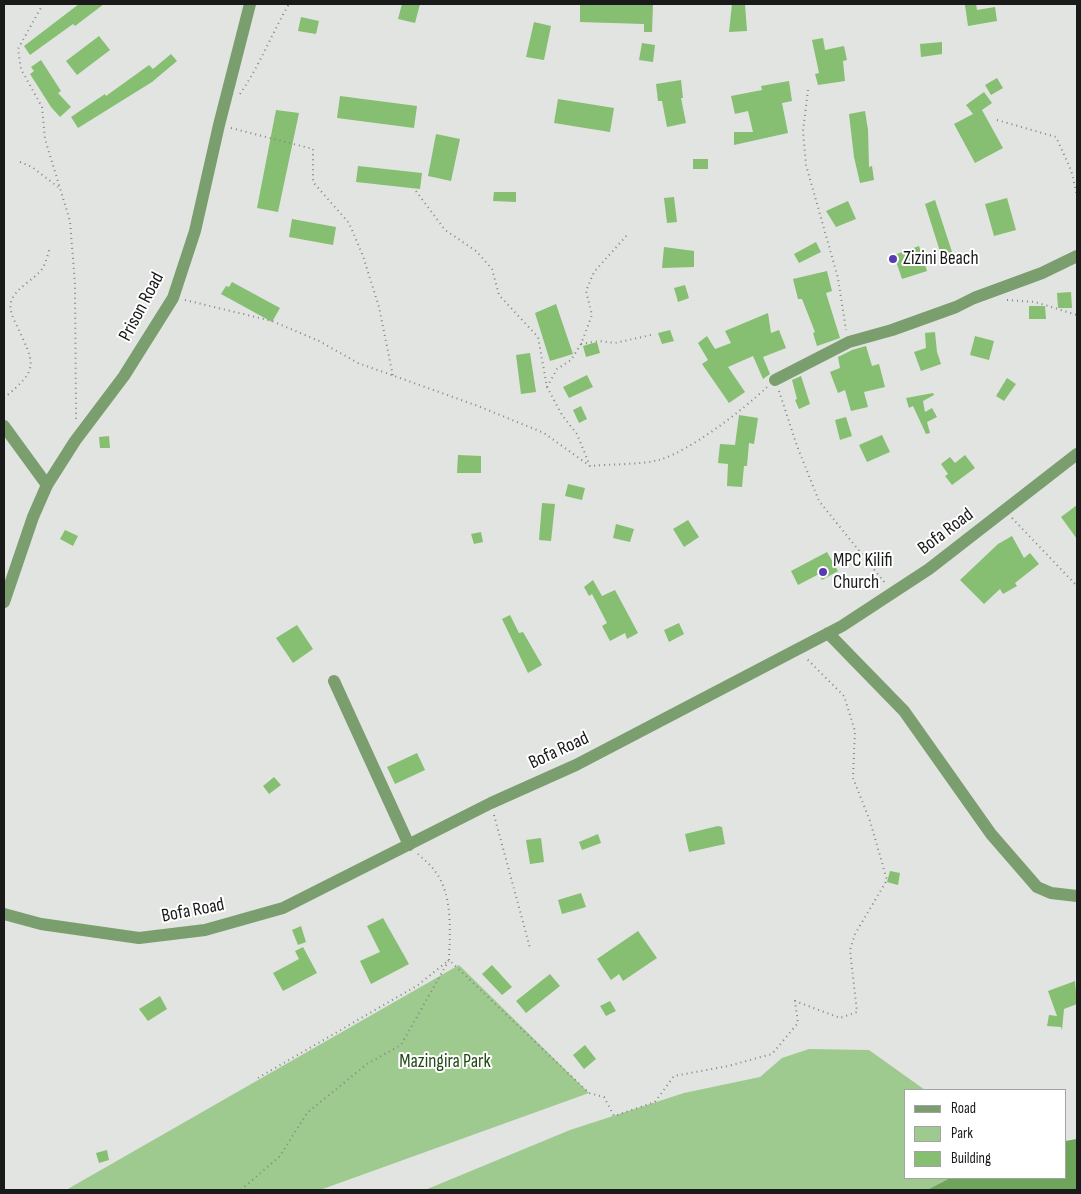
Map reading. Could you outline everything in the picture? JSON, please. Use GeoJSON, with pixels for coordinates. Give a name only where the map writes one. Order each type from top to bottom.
{"type":"FeatureCollection","features":[{"type":"Feature","properties":{"kind":"street","name":"Prison Road"},"geometry":{"type":"LineString","coordinates":[[4,602],[33,516],[47,485],[75,441],[124,376],[173,298],[195,232],[219,125],[250,4]]}},
{"type":"Feature","properties":{"kind":"street"},"geometry":{"type":"LineString","coordinates":[[775,380],[848,342],[892,330],[956,307],[974,298],[1042,273],[1077,256]]}},
{"type":"Feature","properties":{"kind":"street"},"geometry":{"type":"LineString","coordinates":[[4,426],[47,485]]}},
{"type":"Feature","properties":{"kind":"street","name":"Bofa Road"},"geometry":{"type":"LineString","coordinates":[[4,914],[50,925],[138,938],[205,930],[283,908],[491,803],[576,765],[828,633],[929,570],[1077,454]]}},
{"type":"Feature","properties":{"kind":"street"},"geometry":{"type":"LineString","coordinates":[[828,633],[904,711],[991,834],[1038,887],[1052,894],[1077,896]]}},
{"type":"Feature","properties":{"kind":"street"},"geometry":{"type":"LineString","coordinates":[[334,681],[410,845]]}},
{"type":"Feature","properties":{"kind":"path"},"geometry":{"type":"LineString","coordinates":[[44,4],[18,49],[21,69],[42,107],[45,139],[58,187],[70,221],[75,284],[77,389],[75,441]]}},
{"type":"Feature","properties":{"kind":"path"},"geometry":{"type":"LineString","coordinates":[[235,101],[256,70],[273,31],[289,4]]}},
{"type":"Feature","properties":{"kind":"path"},"geometry":{"type":"LineString","coordinates":[[808,90],[802,131],[806,165],[838,278],[848,342]]}},
{"type":"Feature","properties":{"kind":"path"},"geometry":{"type":"LineString","coordinates":[[997,120],[1056,137],[1071,170],[1077,195]]}},
{"type":"Feature","properties":{"kind":"path"},"geometry":{"type":"LineString","coordinates":[[219,125],[313,149],[313,182],[349,224],[363,256],[379,307],[393,376]]}},
{"type":"Feature","properties":{"kind":"path"},"geometry":{"type":"LineString","coordinates":[[20,162],[32,167],[58,187]]}},
{"type":"Feature","properties":{"kind":"path"},"geometry":{"type":"LineString","coordinates":[[416,191],[445,230],[476,251],[492,269],[499,295],[538,337],[547,387],[562,414],[577,434],[590,466]]}},
{"type":"Feature","properties":{"kind":"path"},"geometry":{"type":"LineString","coordinates":[[547,387],[557,369],[571,360],[582,344],[592,315],[586,291],[594,272],[628,234]]}},
{"type":"Feature","properties":{"kind":"path"},"geometry":{"type":"LineString","coordinates":[[4,398],[24,381],[29,374],[32,362],[12,316],[11,302],[16,293],[44,268],[50,247]]}},
{"type":"Feature","properties":{"kind":"path"},"geometry":{"type":"LineString","coordinates":[[173,298],[272,321],[319,341],[358,363],[544,432],[590,466],[659,460],[691,444],[721,424],[775,380],[797,446],[819,500],[893,593]]}},
{"type":"Feature","properties":{"kind":"path"},"geometry":{"type":"LineString","coordinates":[[1006,300],[1035,302],[1077,315]]}},
{"type":"Feature","properties":{"kind":"path"},"geometry":{"type":"LineString","coordinates":[[582,344],[599,341],[615,343],[651,335]]}},
{"type":"Feature","properties":{"kind":"path"},"geometry":{"type":"LineString","coordinates":[[1006,511],[1077,586]]}},
{"type":"Feature","properties":{"kind":"path"},"geometry":{"type":"LineString","coordinates":[[449,960],[589,1093],[604,1097],[614,1116],[655,1102],[674,1076],[728,1066],[772,1054],[798,1023],[796,1001],[840,1018],[857,1012],[850,950],[855,934],[886,880],[870,821],[853,778],[855,731],[844,696],[798,650]]}},
{"type":"Feature","properties":{"kind":"path"},"geometry":{"type":"LineString","coordinates":[[491,803],[530,948]]}},
{"type":"Feature","properties":{"kind":"path"},"geometry":{"type":"LineString","coordinates":[[242,1190],[280,1156],[307,1112],[367,1064],[401,1044],[449,960],[450,932],[446,895],[436,872],[410,845]]}},
{"type":"Feature","properties":{"kind":"path"},"geometry":{"type":"LineString","coordinates":[[258,1078],[410,990],[449,960]]}},
{"type":"Feature","properties":{"kind":"green space","name":"Mazingira Park"},"geometry":{"type":"Polygon","coordinates":[[[459,965],[589,1093],[320,1190],[66,1190],[459,965]]]}},
{"type":"Feature","properties":{"kind":"green space"},"geometry":{"type":"Polygon","coordinates":[[[809,1049],[869,1050],[924,1089],[904,1089],[904,1179],[948,1179],[927,1190],[425,1190],[570,1130],[684,1093],[760,1077],[782,1058],[809,1049]]]}},
{"type":"Feature","properties":{"kind":"shaded area"},"geometry":{"type":"Polygon","coordinates":[[[1077,1139],[1077,1190],[927,1190],[948,1179],[1066,1179],[1066,1141],[1077,1139]]]}},
{"type":"Feature","properties":{"kind":"building"},"geometry":{"type":"Polygon","coordinates":[[[79,4],[104,4],[75,26],[73,24],[30,55],[24,46],[79,4]]]}},
{"type":"Feature","properties":{"kind":"building"},"geometry":{"type":"Polygon","coordinates":[[[402,4],[420,4],[415,23],[398,19],[402,4]]]}},
{"type":"Feature","properties":{"kind":"building"},"geometry":{"type":"Polygon","coordinates":[[[580,4],[653,4],[652,32],[644,32],[644,24],[580,22],[580,4]]]}},
{"type":"Feature","properties":{"kind":"building"},"geometry":{"type":"Polygon","coordinates":[[[732,4],[745,4],[747,31],[729,32],[732,4]]]}},
{"type":"Feature","properties":{"kind":"building"},"geometry":{"type":"Polygon","coordinates":[[[976,4],[977,10],[995,7],[997,21],[968,26],[965,5],[976,4]]]}},
{"type":"Feature","properties":{"kind":"building"},"geometry":{"type":"Polygon","coordinates":[[[301,17],[319,21],[316,34],[298,31],[301,17]]]}},
{"type":"Feature","properties":{"kind":"building"},"geometry":{"type":"Polygon","coordinates":[[[534,22],[551,26],[544,60],[526,57],[534,22]]]}},
{"type":"Feature","properties":{"kind":"building"},"geometry":{"type":"Polygon","coordinates":[[[99,36],[110,50],[77,75],[66,61],[99,36]]]}},
{"type":"Feature","properties":{"kind":"building"},"geometry":{"type":"Polygon","coordinates":[[[823,38],[825,50],[844,46],[847,60],[843,61],[845,81],[818,85],[815,74],[819,73],[812,40],[823,38]]]}},
{"type":"Feature","properties":{"kind":"building"},"geometry":{"type":"Polygon","coordinates":[[[942,42],[942,54],[921,57],[920,44],[942,42]]]}},
{"type":"Feature","properties":{"kind":"building"},"geometry":{"type":"Polygon","coordinates":[[[642,43],[655,45],[653,62],[639,60],[642,43]]]}},
{"type":"Feature","properties":{"kind":"building"},"geometry":{"type":"Polygon","coordinates":[[[171,54],[177,61],[152,82],[78,128],[71,117],[105,94],[106,96],[149,65],[153,69],[171,54]]]}},
{"type":"Feature","properties":{"kind":"building"},"geometry":{"type":"Polygon","coordinates":[[[41,60],[61,91],[58,93],[71,107],[60,117],[51,107],[30,74],[34,71],[31,67],[41,60]]]}},
{"type":"Feature","properties":{"kind":"building"},"geometry":{"type":"Polygon","coordinates":[[[997,78],[1003,88],[991,95],[985,85],[997,78]]]}},
{"type":"Feature","properties":{"kind":"building"},"geometry":{"type":"Polygon","coordinates":[[[681,80],[683,98],[681,98],[686,123],[667,127],[662,101],[658,101],[656,84],[681,80]]]}},
{"type":"Feature","properties":{"kind":"building"},"geometry":{"type":"Polygon","coordinates":[[[789,81],[792,101],[782,103],[788,133],[734,145],[734,132],[753,132],[748,111],[735,114],[731,96],[762,90],[761,86],[789,81]]]}},
{"type":"Feature","properties":{"kind":"building"},"geometry":{"type":"Polygon","coordinates":[[[984,92],[992,103],[982,110],[1003,148],[975,163],[954,124],[973,114],[966,105],[984,92]]]}},
{"type":"Feature","properties":{"kind":"building"},"geometry":{"type":"Polygon","coordinates":[[[340,96],[417,106],[414,128],[337,118],[340,96]]]}},
{"type":"Feature","properties":{"kind":"building"},"geometry":{"type":"Polygon","coordinates":[[[558,99],[614,108],[610,132],[554,123],[558,99]]]}},
{"type":"Feature","properties":{"kind":"building"},"geometry":{"type":"Polygon","coordinates":[[[276,110],[299,113],[278,212],[257,208],[276,110]]]}},
{"type":"Feature","properties":{"kind":"building"},"geometry":{"type":"Polygon","coordinates":[[[865,111],[868,130],[869,167],[872,166],[874,180],[860,183],[854,157],[849,114],[865,111]]]}},
{"type":"Feature","properties":{"kind":"building"},"geometry":{"type":"Polygon","coordinates":[[[436,134],[460,139],[451,181],[428,176],[436,134]]]}},
{"type":"Feature","properties":{"kind":"building"},"geometry":{"type":"Polygon","coordinates":[[[693,159],[708,159],[708,169],[693,169],[693,159]]]}},
{"type":"Feature","properties":{"kind":"building"},"geometry":{"type":"Polygon","coordinates":[[[358,166],[422,173],[420,189],[356,182],[358,166]]]}},
{"type":"Feature","properties":{"kind":"building"},"geometry":{"type":"Polygon","coordinates":[[[494,192],[516,192],[516,202],[493,201],[494,192]]]}},
{"type":"Feature","properties":{"kind":"building"},"geometry":{"type":"Polygon","coordinates":[[[674,197],[677,222],[667,223],[664,198],[674,197]]]}},
{"type":"Feature","properties":{"kind":"building"},"geometry":{"type":"Polygon","coordinates":[[[1007,198],[1016,230],[994,236],[985,204],[1007,198]]]}},
{"type":"Feature","properties":{"kind":"building"},"geometry":{"type":"Polygon","coordinates":[[[935,200],[954,258],[943,261],[925,204],[935,200]]]}},
{"type":"Feature","properties":{"kind":"building"},"geometry":{"type":"Polygon","coordinates":[[[848,201],[856,219],[836,227],[826,211],[848,201]]]}},
{"type":"Feature","properties":{"kind":"building"},"geometry":{"type":"Polygon","coordinates":[[[292,219],[336,227],[333,245],[289,237],[292,219]]]}},
{"type":"Feature","properties":{"kind":"building"},"geometry":{"type":"Polygon","coordinates":[[[816,242],[821,252],[799,263],[794,254],[816,242]]]}},
{"type":"Feature","properties":{"kind":"building"},"geometry":{"type":"Polygon","coordinates":[[[919,246],[927,271],[902,279],[894,255],[919,246]]]}},
{"type":"Feature","properties":{"kind":"building"},"geometry":{"type":"Polygon","coordinates":[[[664,247],[694,251],[694,267],[662,268],[664,247]]]}},
{"type":"Feature","properties":{"kind":"building"},"geometry":{"type":"Polygon","coordinates":[[[827,271],[832,291],[826,293],[840,338],[817,346],[813,333],[815,332],[802,299],[798,299],[793,279],[827,271]]]}},
{"type":"Feature","properties":{"kind":"building"},"geometry":{"type":"Polygon","coordinates":[[[232,282],[280,308],[272,322],[221,294],[226,286],[229,287],[232,282]]]}},
{"type":"Feature","properties":{"kind":"building"},"geometry":{"type":"Polygon","coordinates":[[[685,285],[689,298],[678,302],[674,288],[685,285]]]}},
{"type":"Feature","properties":{"kind":"building"},"geometry":{"type":"Polygon","coordinates":[[[1071,292],[1072,308],[1058,308],[1057,293],[1071,292]]]}},
{"type":"Feature","properties":{"kind":"building"},"geometry":{"type":"Polygon","coordinates":[[[556,304],[573,354],[550,361],[535,313],[556,304]]]}},
{"type":"Feature","properties":{"kind":"building"},"geometry":{"type":"Polygon","coordinates":[[[1029,306],[1045,306],[1046,319],[1029,319],[1029,306]]]}},
{"type":"Feature","properties":{"kind":"building"},"geometry":{"type":"Polygon","coordinates":[[[768,313],[771,333],[779,330],[786,348],[763,357],[770,374],[763,379],[753,356],[728,367],[745,392],[729,403],[702,364],[708,360],[698,343],[707,336],[715,349],[731,343],[725,331],[768,313]]]}},
{"type":"Feature","properties":{"kind":"building"},"geometry":{"type":"Polygon","coordinates":[[[670,330],[674,341],[662,344],[658,333],[670,330]]]}},
{"type":"Feature","properties":{"kind":"building"},"geometry":{"type":"Polygon","coordinates":[[[935,332],[937,352],[941,364],[921,371],[914,352],[926,348],[925,333],[935,332]]]}},
{"type":"Feature","properties":{"kind":"building"},"geometry":{"type":"Polygon","coordinates":[[[975,336],[994,341],[989,360],[970,355],[975,336]]]}},
{"type":"Feature","properties":{"kind":"building"},"geometry":{"type":"Polygon","coordinates":[[[597,342],[600,353],[586,357],[583,346],[597,342]]]}},
{"type":"Feature","properties":{"kind":"building"},"geometry":{"type":"Polygon","coordinates":[[[866,346],[872,366],[879,364],[885,387],[864,392],[868,407],[851,411],[845,390],[838,393],[830,372],[840,368],[838,357],[866,346]]]}},
{"type":"Feature","properties":{"kind":"building"},"geometry":{"type":"Polygon","coordinates":[[[530,353],[536,392],[521,394],[516,355],[530,353]]]}},
{"type":"Feature","properties":{"kind":"building"},"geometry":{"type":"Polygon","coordinates":[[[587,375],[593,387],[569,398],[563,387],[587,375]]]}},
{"type":"Feature","properties":{"kind":"building"},"geometry":{"type":"Polygon","coordinates":[[[801,376],[810,404],[799,409],[795,400],[797,399],[792,380],[801,376]]]}},
{"type":"Feature","properties":{"kind":"building"},"geometry":{"type":"Polygon","coordinates":[[[1007,378],[1016,384],[1004,401],[996,396],[1007,378]]]}},
{"type":"Feature","properties":{"kind":"building"},"geometry":{"type":"Polygon","coordinates":[[[933,393],[934,395],[923,401],[925,412],[932,408],[937,417],[927,422],[930,433],[926,434],[913,406],[909,408],[906,398],[933,393]]]}},
{"type":"Feature","properties":{"kind":"building"},"geometry":{"type":"Polygon","coordinates":[[[581,406],[587,419],[579,423],[573,410],[581,406]]]}},
{"type":"Feature","properties":{"kind":"building"},"geometry":{"type":"Polygon","coordinates":[[[739,415],[758,418],[754,444],[749,443],[747,466],[744,466],[742,487],[727,486],[728,464],[718,463],[720,444],[735,445],[739,415]]]}},
{"type":"Feature","properties":{"kind":"building"},"geometry":{"type":"Polygon","coordinates":[[[846,417],[852,436],[840,440],[835,420],[846,417]]]}},
{"type":"Feature","properties":{"kind":"building"},"geometry":{"type":"Polygon","coordinates":[[[882,435],[890,452],[867,462],[859,445],[882,435]]]}},
{"type":"Feature","properties":{"kind":"building"},"geometry":{"type":"Polygon","coordinates":[[[109,436],[110,448],[100,448],[99,437],[109,436]]]}},
{"type":"Feature","properties":{"kind":"building"},"geometry":{"type":"Polygon","coordinates":[[[458,455],[481,456],[481,473],[457,473],[458,455]]]}},
{"type":"Feature","properties":{"kind":"building"},"geometry":{"type":"Polygon","coordinates":[[[965,455],[975,468],[952,485],[945,476],[948,474],[941,464],[950,457],[955,463],[965,455]]]}},
{"type":"Feature","properties":{"kind":"building"},"geometry":{"type":"Polygon","coordinates":[[[568,484],[585,488],[582,500],[565,496],[568,484]]]}},
{"type":"Feature","properties":{"kind":"building"},"geometry":{"type":"Polygon","coordinates":[[[542,503],[555,504],[551,541],[539,540],[542,503]]]}},
{"type":"Feature","properties":{"kind":"building"},"geometry":{"type":"Polygon","coordinates":[[[1077,505],[1077,539],[1061,517],[1077,505]]]}},
{"type":"Feature","properties":{"kind":"building"},"geometry":{"type":"Polygon","coordinates":[[[688,520],[699,537],[684,547],[673,529],[688,520]]]}},
{"type":"Feature","properties":{"kind":"building"},"geometry":{"type":"Polygon","coordinates":[[[616,524],[634,529],[630,542],[613,538],[616,524]]]}},
{"type":"Feature","properties":{"kind":"building"},"geometry":{"type":"Polygon","coordinates":[[[65,530],[78,536],[73,546],[60,539],[65,530]]]}},
{"type":"Feature","properties":{"kind":"building"},"geometry":{"type":"Polygon","coordinates":[[[481,532],[483,542],[474,544],[471,534],[481,532]]]}},
{"type":"Feature","properties":{"kind":"building"},"geometry":{"type":"Polygon","coordinates":[[[1012,536],[1024,558],[1030,553],[1039,564],[1015,583],[1017,586],[1003,594],[1000,589],[984,604],[960,580],[998,544],[1012,536]]]}},
{"type":"Feature","properties":{"kind":"building"},"geometry":{"type":"Polygon","coordinates":[[[827,552],[838,571],[822,580],[819,574],[798,585],[791,571],[827,552]]]}},
{"type":"Feature","properties":{"kind":"building"},"geometry":{"type":"Polygon","coordinates":[[[593,580],[602,596],[615,590],[638,633],[627,639],[625,633],[610,641],[602,626],[607,623],[592,594],[589,596],[584,587],[593,580]]]}},
{"type":"Feature","properties":{"kind":"building"},"geometry":{"type":"Polygon","coordinates":[[[510,615],[519,633],[523,632],[542,665],[528,673],[502,619],[510,615]]]}},
{"type":"Feature","properties":{"kind":"building"},"geometry":{"type":"Polygon","coordinates":[[[679,623],[684,634],[669,642],[664,630],[679,623]]]}},
{"type":"Feature","properties":{"kind":"building"},"geometry":{"type":"Polygon","coordinates":[[[297,625],[313,649],[293,663],[276,638],[297,625]]]}},
{"type":"Feature","properties":{"kind":"building"},"geometry":{"type":"Polygon","coordinates":[[[417,753],[425,770],[395,784],[387,767],[417,753]]]}},
{"type":"Feature","properties":{"kind":"building"},"geometry":{"type":"Polygon","coordinates":[[[274,777],[281,785],[269,794],[263,786],[274,777]]]}},
{"type":"Feature","properties":{"kind":"building"},"geometry":{"type":"Polygon","coordinates":[[[718,826],[722,827],[725,844],[689,852],[685,834],[718,826]]]}},
{"type":"Feature","properties":{"kind":"building"},"geometry":{"type":"Polygon","coordinates":[[[598,834],[601,843],[582,850],[579,842],[598,834]]]}},
{"type":"Feature","properties":{"kind":"building"},"geometry":{"type":"Polygon","coordinates":[[[541,838],[544,862],[530,864],[526,840],[541,838]]]}},
{"type":"Feature","properties":{"kind":"building"},"geometry":{"type":"Polygon","coordinates":[[[890,871],[900,873],[898,885],[887,882],[890,871]]]}},
{"type":"Feature","properties":{"kind":"building"},"geometry":{"type":"Polygon","coordinates":[[[581,893],[586,907],[562,914],[558,900],[581,893]]]}},
{"type":"Feature","properties":{"kind":"building"},"geometry":{"type":"Polygon","coordinates":[[[383,918],[409,964],[371,984],[360,961],[380,952],[367,926],[383,918]]]}},
{"type":"Feature","properties":{"kind":"building"},"geometry":{"type":"Polygon","coordinates":[[[301,926],[306,942],[298,945],[292,930],[301,926]]]}},
{"type":"Feature","properties":{"kind":"building"},"geometry":{"type":"Polygon","coordinates":[[[638,931],[657,958],[623,981],[619,974],[611,980],[597,959],[638,931]]]}},
{"type":"Feature","properties":{"kind":"building"},"geometry":{"type":"Polygon","coordinates":[[[303,947],[317,973],[283,991],[273,973],[299,959],[295,951],[303,947]]]}},
{"type":"Feature","properties":{"kind":"building"},"geometry":{"type":"Polygon","coordinates":[[[492,965],[512,987],[502,995],[482,974],[492,965]]]}},
{"type":"Feature","properties":{"kind":"building"},"geometry":{"type":"Polygon","coordinates":[[[550,974],[560,986],[526,1013],[516,1001],[550,974]]]}},
{"type":"Feature","properties":{"kind":"building"},"geometry":{"type":"Polygon","coordinates":[[[1075,981],[1077,1004],[1064,1009],[1062,1030],[1061,1027],[1047,1026],[1049,1015],[1057,1016],[1048,991],[1075,981]]]}},
{"type":"Feature","properties":{"kind":"building"},"geometry":{"type":"Polygon","coordinates":[[[160,996],[167,1009],[148,1021],[139,1009],[160,996]]]}},
{"type":"Feature","properties":{"kind":"building"},"geometry":{"type":"Polygon","coordinates":[[[610,1001],[616,1011],[606,1016],[600,1006],[610,1001]]]}},
{"type":"Feature","properties":{"kind":"building"},"geometry":{"type":"Polygon","coordinates":[[[585,1045],[596,1059],[584,1069],[573,1055],[585,1045]]]}},
{"type":"Feature","properties":{"kind":"building"},"geometry":{"type":"Polygon","coordinates":[[[107,1150],[109,1160],[99,1163],[96,1153],[107,1150]]]}},
{"type":"Feature","properties":{"kind":"place","name":"Zizini Beach"},"geometry":{"type":"Point","coordinates":[893,259]}},
{"type":"Feature","properties":{"kind":"place","name":"MPC Kilifi Church"},"geometry":{"type":"Point","coordinates":[823,572]}}]}
